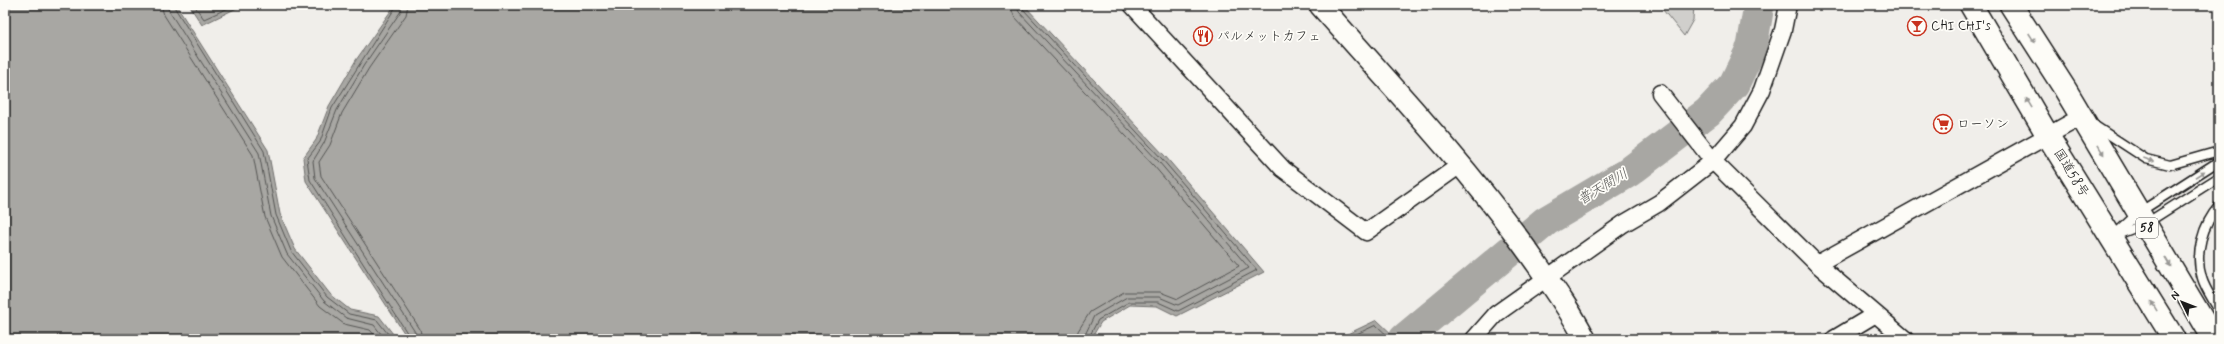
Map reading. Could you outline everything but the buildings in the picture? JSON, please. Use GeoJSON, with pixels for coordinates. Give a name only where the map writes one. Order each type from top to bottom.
{"type":"FeatureCollection","features":[{"type":"Feature","properties":{"kind":"highway","name":"国道58号"},"geometry":{"type":"LineString","coordinates":[[1971,5],[2048,136],[2174,339]]}},
{"type":"Feature","properties":{"kind":"highway","name":"58"},"geometry":{"type":"LineString","coordinates":[[2011,5],[2081,117],[2214,339]]}},
{"type":"Feature","properties":{"kind":"street"},"geometry":{"type":"LineString","coordinates":[[1132,5],[1283,169],[1366,232],[1460,165]]}},
{"type":"Feature","properties":{"kind":"street"},"geometry":{"type":"LineString","coordinates":[[1320,5],[1460,165],[1507,222],[1544,273],[1584,339]]}},
{"type":"Feature","properties":{"kind":"street"},"geometry":{"type":"LineString","coordinates":[[1474,339],[1496,314],[1544,273],[1659,203],[1708,155],[1743,126],[1762,90],[1783,30],[1788,5]]}},
{"type":"Feature","properties":{"kind":"street"},"geometry":{"type":"LineString","coordinates":[[1660,93],[1708,155],[1817,264],[1874,315],[1905,339]]}},
{"type":"Feature","properties":{"kind":"street"},"geometry":{"type":"LineString","coordinates":[[1817,264],[2081,117]]}},
{"type":"Feature","properties":{"kind":"street"},"geometry":{"type":"LineString","coordinates":[[1834,339],[1874,315]]}},
{"type":"Feature","properties":{"kind":"lane"},"geometry":{"type":"LineString","coordinates":[[2081,117],[2146,160],[2170,165],[2219,151]]}},
{"type":"Feature","properties":{"kind":"lane"},"geometry":{"type":"LineString","coordinates":[[2112,237],[2141,219],[2219,161]]}},
{"type":"Feature","properties":{"kind":"lane"},"geometry":{"type":"LineString","coordinates":[[2112,237],[2141,219],[2219,178]]}},
{"type":"Feature","properties":{"kind":"lane"},"geometry":{"type":"LineString","coordinates":[[2219,206],[2213,213],[2203,232],[2199,257],[2202,278],[2219,311]]}},
{"type":"Feature","properties":{"kind":"shaded area"},"geometry":{"type":"Polygon","coordinates":[[[1659,5],[1694,5],[1693,20],[1684,36],[1659,5]]]}},
{"type":"Feature","properties":{"kind":"water"},"geometry":{"type":"Polygon","coordinates":[[[5,5],[176,5],[268,150],[280,214],[295,249],[330,294],[350,310],[379,316],[397,339],[5,339],[5,5]]]}},
{"type":"Feature","properties":{"kind":"water"},"geometry":{"type":"Polygon","coordinates":[[[189,5],[243,5],[202,25],[189,5]]]}},
{"type":"Feature","properties":{"kind":"water"},"geometry":{"type":"Polygon","coordinates":[[[395,5],[1024,5],[1165,156],[1264,272],[1177,316],[1157,306],[1130,305],[1101,322],[1091,339],[408,339],[306,181],[303,158],[316,140],[329,106],[356,60],[395,5]]]}},
{"type":"Feature","properties":{"kind":"water"},"geometry":{"type":"Polygon","coordinates":[[[1377,320],[1397,339],[1337,339],[1377,320]]]}},
{"type":"Feature","properties":{"kind":"waterway","name":"普天間川"},"geometry":{"type":"LineString","coordinates":[[1404,339],[1546,221],[1629,172],[1708,112],[1734,84],[1752,47],[1759,5]]}},
{"type":"Feature","properties":{"kind":"place","name":"CHI CHI's"},"geometry":{"type":"Point","coordinates":[1917,26]}},
{"type":"Feature","properties":{"kind":"place","name":"パルメットカフェ"},"geometry":{"type":"Point","coordinates":[1203,36]}},
{"type":"Feature","properties":{"kind":"place","name":"ローソン"},"geometry":{"type":"Point","coordinates":[1943,124]}}]}
